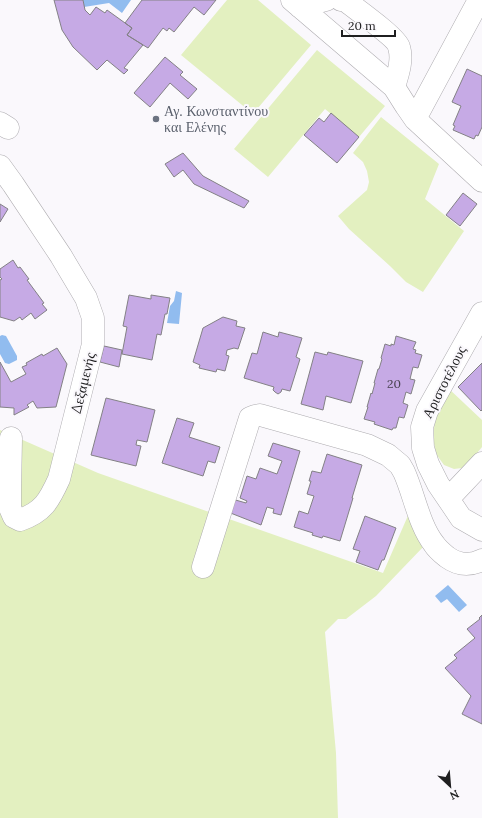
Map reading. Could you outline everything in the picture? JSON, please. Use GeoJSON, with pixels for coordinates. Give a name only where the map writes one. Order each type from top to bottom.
{"type":"FeatureCollection","features":[{"type":"Feature","properties":{"kind":"street"},"geometry":{"type":"LineString","coordinates":[[296,3],[326,0]]}},
{"type":"Feature","properties":{"kind":"street"},"geometry":{"type":"LineString","coordinates":[[341,0],[346,1],[392,38],[399,46],[401,63],[394,87]]}},
{"type":"Feature","properties":{"kind":"street"},"geometry":{"type":"LineString","coordinates":[[415,119],[479,0]]}},
{"type":"Feature","properties":{"kind":"street"},"geometry":{"type":"LineString","coordinates":[[296,3],[394,87],[415,119],[482,181]]}},
{"type":"Feature","properties":{"kind":"street","name":"Δεξαμενής"},"geometry":{"type":"LineString","coordinates":[[0,166],[64,262],[86,298],[93,318],[93,344],[59,479],[51,496],[39,511],[20,520],[14,517],[10,508],[11,438]]}},
{"type":"Feature","properties":{"kind":"street","name":"Αριστοτέλους"},"geometry":{"type":"LineString","coordinates":[[482,313],[427,411],[422,427],[423,448],[428,464],[438,484],[461,518],[482,530]]}},
{"type":"Feature","properties":{"kind":"street"},"geometry":{"type":"LineString","coordinates":[[203,567],[250,418],[260,415],[367,445],[388,455],[400,465],[404,472],[429,537],[438,549],[451,560],[456,562],[465,564],[475,563],[482,560]]}},
{"type":"Feature","properties":{"kind":"street"},"geometry":{"type":"LineString","coordinates":[[448,499],[482,464]]}},
{"type":"Feature","properties":{"kind":"green space"},"geometry":{"type":"Polygon","coordinates":[[[227,0],[258,0],[311,45],[253,114],[181,55],[227,0]]]}},
{"type":"Feature","properties":{"kind":"green space"},"geometry":{"type":"Polygon","coordinates":[[[317,50],[385,106],[359,137],[325,109],[268,177],[234,149],[317,50]]]}},
{"type":"Feature","properties":{"kind":"green space"},"geometry":{"type":"Polygon","coordinates":[[[381,117],[439,164],[425,199],[464,231],[423,292],[406,282],[349,229],[338,216],[367,190],[369,182],[367,171],[363,162],[353,153],[381,117]]]}},
{"type":"Feature","properties":{"kind":"green space"},"geometry":{"type":"Polygon","coordinates":[[[447,387],[482,420],[482,447],[469,463],[462,468],[454,469],[444,465],[436,454],[433,438],[436,410],[447,387]]]}},
{"type":"Feature","properties":{"kind":"green space"},"geometry":{"type":"Polygon","coordinates":[[[0,430],[98,473],[383,573],[410,511],[425,545],[376,596],[346,619],[338,619],[325,632],[336,753],[338,818],[0,818],[0,430]]]}},
{"type":"Feature","properties":{"kind":"water"},"geometry":{"type":"Polygon","coordinates":[[[83,0],[131,0],[122,13],[109,3],[84,7],[83,0]]]}},
{"type":"Feature","properties":{"kind":"water"},"geometry":{"type":"Polygon","coordinates":[[[176,291],[182,293],[179,324],[167,323],[170,306],[174,301],[176,291]]]}},
{"type":"Feature","properties":{"kind":"water"},"geometry":{"type":"Polygon","coordinates":[[[0,336],[6,336],[17,356],[17,360],[9,364],[5,363],[0,354],[0,336]]]}},
{"type":"Feature","properties":{"kind":"water"},"geometry":{"type":"Polygon","coordinates":[[[448,585],[467,605],[459,612],[447,599],[441,603],[435,596],[448,585]]]}},
{"type":"Feature","properties":{"kind":"building"},"geometry":{"type":"Polygon","coordinates":[[[54,0],[83,0],[85,10],[90,15],[96,7],[105,13],[107,10],[132,28],[127,35],[143,45],[124,68],[128,70],[124,74],[107,60],[97,70],[73,47],[62,30],[54,0]]]}},
{"type":"Feature","properties":{"kind":"building"},"geometry":{"type":"Polygon","coordinates":[[[142,0],[216,0],[204,15],[194,7],[174,32],[169,28],[167,31],[163,28],[148,48],[127,35],[132,28],[125,23],[142,0]]]}},
{"type":"Feature","properties":{"kind":"building"},"geometry":{"type":"Polygon","coordinates":[[[165,57],[183,72],[180,75],[197,89],[188,99],[170,83],[150,107],[134,93],[165,57]]]}},
{"type":"Feature","properties":{"kind":"building"},"geometry":{"type":"Polygon","coordinates":[[[467,69],[482,76],[482,127],[478,136],[476,135],[474,139],[453,130],[455,126],[453,125],[461,106],[452,102],[467,69]]]}},
{"type":"Feature","properties":{"kind":"building"},"geometry":{"type":"Polygon","coordinates":[[[331,113],[359,137],[337,163],[304,135],[319,118],[324,122],[331,113]]]}},
{"type":"Feature","properties":{"kind":"building"},"geometry":{"type":"Polygon","coordinates":[[[183,153],[203,176],[249,201],[244,208],[194,184],[183,170],[174,177],[165,164],[183,153]]]}},
{"type":"Feature","properties":{"kind":"building"},"geometry":{"type":"Polygon","coordinates":[[[463,193],[477,204],[460,226],[446,215],[463,193]]]}},
{"type":"Feature","properties":{"kind":"building"},"geometry":{"type":"Polygon","coordinates":[[[0,204],[8,209],[0,222],[0,204]]]}},
{"type":"Feature","properties":{"kind":"building"},"geometry":{"type":"Polygon","coordinates":[[[13,260],[18,268],[20,267],[29,279],[27,280],[44,303],[42,304],[47,310],[35,319],[31,313],[22,320],[20,317],[14,321],[0,317],[0,280],[2,279],[0,277],[0,269],[13,260]]]}},
{"type":"Feature","properties":{"kind":"building"},"geometry":{"type":"Polygon","coordinates":[[[129,295],[151,299],[151,295],[170,298],[161,335],[157,334],[152,360],[122,354],[127,327],[123,326],[129,295]]]}},
{"type":"Feature","properties":{"kind":"building"},"geometry":{"type":"Polygon","coordinates":[[[223,317],[237,321],[236,326],[245,328],[238,349],[234,348],[227,350],[226,355],[229,356],[225,371],[217,369],[216,372],[199,368],[200,365],[193,362],[203,328],[223,317]]]}},
{"type":"Feature","properties":{"kind":"building"},"geometry":{"type":"Polygon","coordinates":[[[263,332],[278,337],[279,332],[302,338],[296,357],[300,359],[290,391],[282,389],[278,394],[273,390],[274,387],[244,378],[252,353],[257,354],[263,332]]]}},
{"type":"Feature","properties":{"kind":"building"},"geometry":{"type":"Polygon","coordinates":[[[396,336],[416,342],[413,349],[416,350],[415,353],[422,355],[418,368],[413,367],[410,379],[415,380],[411,394],[406,392],[403,403],[408,405],[404,418],[399,417],[396,428],[393,428],[392,430],[374,424],[375,422],[364,419],[385,344],[391,346],[391,344],[394,345],[396,336]]]}},
{"type":"Feature","properties":{"kind":"building"},"geometry":{"type":"Polygon","coordinates":[[[104,346],[122,350],[119,367],[100,362],[104,346]]]}},
{"type":"Feature","properties":{"kind":"building"},"geometry":{"type":"Polygon","coordinates":[[[57,348],[67,364],[56,407],[37,408],[33,401],[27,405],[29,407],[14,415],[14,408],[0,407],[0,362],[11,382],[26,374],[22,367],[27,365],[26,363],[57,348]]]}},
{"type":"Feature","properties":{"kind":"building"},"geometry":{"type":"Polygon","coordinates":[[[315,352],[327,355],[328,352],[363,361],[351,403],[326,396],[323,410],[301,404],[315,352]]]}},
{"type":"Feature","properties":{"kind":"building"},"geometry":{"type":"Polygon","coordinates":[[[482,363],[482,410],[481,411],[458,387],[482,363]]]}},
{"type":"Feature","properties":{"kind":"building"},"geometry":{"type":"Polygon","coordinates":[[[106,398],[155,410],[147,442],[137,440],[136,445],[141,446],[136,466],[91,455],[106,398]]]}},
{"type":"Feature","properties":{"kind":"building"},"geometry":{"type":"Polygon","coordinates":[[[177,418],[194,423],[189,437],[220,447],[215,463],[208,461],[203,476],[162,463],[177,418]]]}},
{"type":"Feature","properties":{"kind":"building"},"geometry":{"type":"Polygon","coordinates":[[[273,443],[300,451],[281,515],[273,513],[274,509],[267,507],[261,525],[228,512],[232,499],[246,503],[247,501],[240,498],[247,476],[256,479],[260,468],[277,474],[282,461],[268,456],[273,443]]]}},
{"type":"Feature","properties":{"kind":"building"},"geometry":{"type":"Polygon","coordinates":[[[327,454],[362,465],[340,541],[323,536],[322,538],[312,535],[313,533],[294,527],[299,511],[308,514],[314,496],[307,494],[312,471],[321,473],[327,454]]]}},
{"type":"Feature","properties":{"kind":"building"},"geometry":{"type":"Polygon","coordinates":[[[365,516],[396,528],[384,560],[382,560],[378,570],[356,562],[360,551],[353,549],[365,516]]]}},
{"type":"Feature","properties":{"kind":"building"},"geometry":{"type":"Polygon","coordinates":[[[482,615],[482,724],[462,714],[471,696],[445,668],[457,658],[454,655],[475,638],[467,629],[480,619],[479,618],[482,615]]]}},
{"type":"Feature","properties":{"kind":"place","name":"Αγ. Κωνσταντίνου και Ελένης"},"geometry":{"type":"Point","coordinates":[156,119]}}]}
